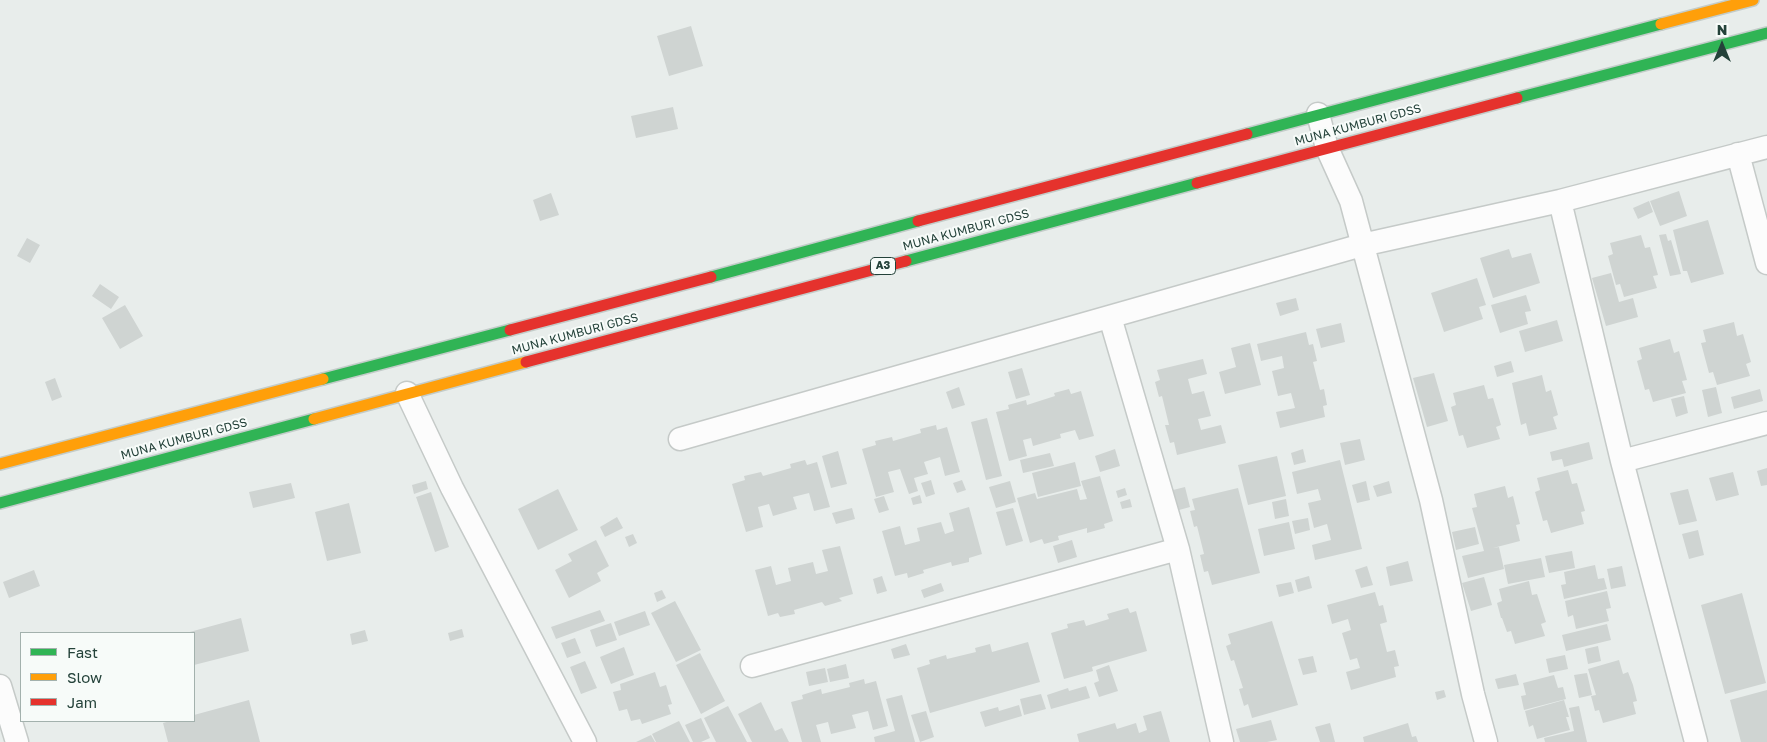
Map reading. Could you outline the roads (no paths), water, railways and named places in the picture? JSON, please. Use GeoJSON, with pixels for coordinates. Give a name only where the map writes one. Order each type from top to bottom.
{"type":"FeatureCollection","features":[{"type":"Feature","properties":{"kind":"highway","name":"MUNA KUMBURI GDSS"},"geometry":{"type":"LineString","coordinates":[[0,464],[399,360],[1318,114],[1753,0]]}},
{"type":"Feature","properties":{"kind":"highway","name":"MUNA KUMBURI GDSS"},"geometry":{"type":"LineString","coordinates":[[0,503],[1326,148],[1767,33]]}},
{"type":"Feature","properties":{"kind":"street"},"geometry":{"type":"LineString","coordinates":[[1318,114],[1326,148],[1351,201],[1431,500],[1473,694],[1486,742]]}},
{"type":"Feature","properties":{"kind":"street"},"geometry":{"type":"LineString","coordinates":[[680,439],[1362,244],[1560,201],[1767,147]]}},
{"type":"Feature","properties":{"kind":"street"},"geometry":{"type":"LineString","coordinates":[[1738,154],[1767,263]]}},
{"type":"Feature","properties":{"kind":"street"},"geometry":{"type":"LineString","coordinates":[[1560,201],[1622,461],[1696,742]]}},
{"type":"Feature","properties":{"kind":"street"},"geometry":{"type":"LineString","coordinates":[[1110,317],[1178,549],[1222,742]]}},
{"type":"Feature","properties":{"kind":"street"},"geometry":{"type":"LineString","coordinates":[[407,393],[452,488],[585,742]]}},
{"type":"Feature","properties":{"kind":"street"},"geometry":{"type":"LineString","coordinates":[[1622,461],[1767,423]]}},
{"type":"Feature","properties":{"kind":"street"},"geometry":{"type":"LineString","coordinates":[[752,666],[1178,549]]}},
{"type":"Feature","properties":{"kind":"street"},"geometry":{"type":"LineString","coordinates":[[0,686],[17,742]]}}]}
